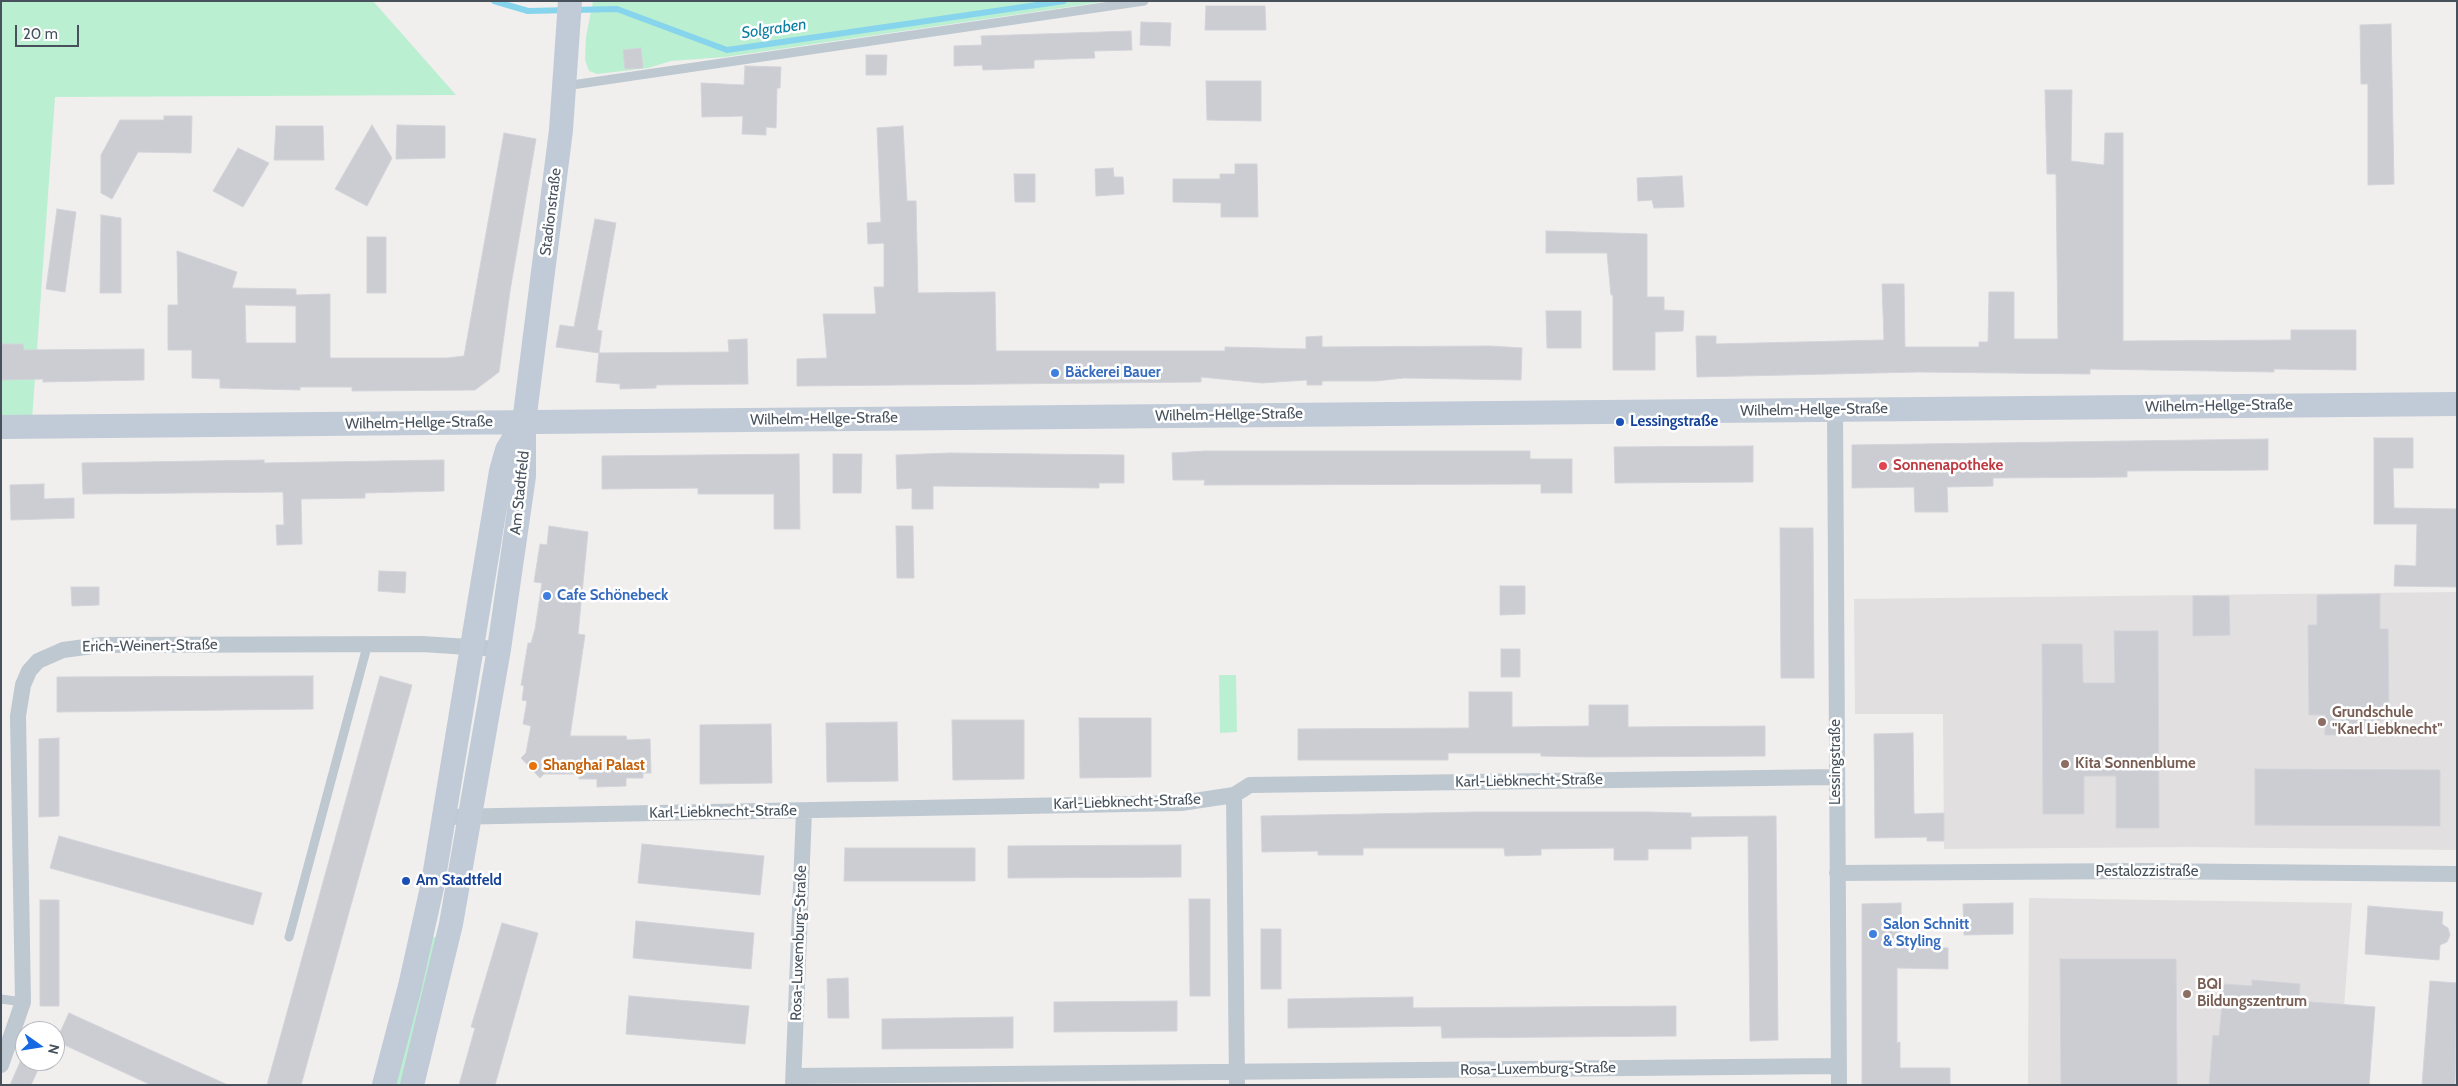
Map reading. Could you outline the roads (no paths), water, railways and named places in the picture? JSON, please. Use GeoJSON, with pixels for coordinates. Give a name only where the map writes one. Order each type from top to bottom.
{"type":"FeatureCollection","features":[{"type":"Feature","properties":{"kind":"main road","name":"Stadionstraße"},"geometry":{"type":"LineString","coordinates":[[524,422],[561,130],[570,9]]}},
{"type":"Feature","properties":{"kind":"main road","name":"Wilhelm-Hellge-Straße"},"geometry":{"type":"LineString","coordinates":[[1,427],[2457,404]]}},
{"type":"Feature","properties":{"kind":"main road","name":"Am Stadtfeld"},"geometry":{"type":"LineString","coordinates":[[384,1085],[410,986],[446,817],[501,471],[507,450],[524,422]]}},
{"type":"Feature","properties":{"kind":"main road","name":"Am Stadtfeld"},"geometry":{"type":"LineString","coordinates":[[412,1085],[451,924],[499,648],[524,476],[526,452],[524,422]]}},
{"type":"Feature","properties":{"kind":"street","name":"Lessingstraße"},"geometry":{"type":"LineString","coordinates":[[1835,409],[1839,1085]]}},
{"type":"Feature","properties":{"kind":"street","name":"Erich-Weinert-Straße"},"geometry":{"type":"LineString","coordinates":[[1,1065],[24,1002],[18,716],[22,685],[29,671],[38,661],[50,654],[82,646],[368,643],[499,648]]}},
{"type":"Feature","properties":{"kind":"street","name":"Karl-Liebknecht-Straße"},"geometry":{"type":"LineString","coordinates":[[446,817],[1181,803],[1234,795],[1250,785],[1836,777]]}},
{"type":"Feature","properties":{"kind":"street"},"geometry":{"type":"LineString","coordinates":[[1234,795],[1237,1078]]}},
{"type":"Feature","properties":{"kind":"street","name":"Rosa-Luxemburg-Straße"},"geometry":{"type":"LineString","coordinates":[[804,810],[794,1080],[1237,1078],[1839,1066]]}},
{"type":"Feature","properties":{"kind":"street","name":"Pestalozzistraße"},"geometry":{"type":"LineString","coordinates":[[1837,873],[2149,871],[2457,874]]}},
{"type":"Feature","properties":{"kind":"lane"},"geometry":{"type":"LineString","coordinates":[[564,86],[1144,1]]}},
{"type":"Feature","properties":{"kind":"lane"},"geometry":{"type":"LineString","coordinates":[[289,937],[368,643]]}},
{"type":"Feature","properties":{"kind":"lane"},"geometry":{"type":"LineString","coordinates":[[1,999],[24,1002]]}},
{"type":"Feature","properties":{"kind":"waterway","name":"Solgraben"},"geometry":{"type":"LineString","coordinates":[[494,1],[528,11],[617,9],[727,50],[1064,1]]}},
{"type":"Feature","properties":{"kind":"place","name":"Bäckerei Bauer"},"geometry":{"type":"Point","coordinates":[1055,373]}},
{"type":"Feature","properties":{"kind":"place","name":"Lessingstraße"},"geometry":{"type":"Point","coordinates":[1620,422]}},
{"type":"Feature","properties":{"kind":"place","name":"Sonnenapotheke"},"geometry":{"type":"Point","coordinates":[1883,466]}},
{"type":"Feature","properties":{"kind":"place","name":"Cafe Schönebeck"},"geometry":{"type":"Point","coordinates":[547,596]}},
{"type":"Feature","properties":{"kind":"place","name":"Grundschule \"Karl Liebknecht\""},"geometry":{"type":"Point","coordinates":[2322,722]}},
{"type":"Feature","properties":{"kind":"place","name":"Kita Sonnenblume"},"geometry":{"type":"Point","coordinates":[2065,764]}},
{"type":"Feature","properties":{"kind":"place","name":"Shanghai Palast"},"geometry":{"type":"Point","coordinates":[533,766]}},
{"type":"Feature","properties":{"kind":"place","name":"Am Stadtfeld"},"geometry":{"type":"Point","coordinates":[406,881]}},
{"type":"Feature","properties":{"kind":"place","name":"Salon Schnitt & Styling"},"geometry":{"type":"Point","coordinates":[1873,934]}},
{"type":"Feature","properties":{"kind":"place","name":"BQI Bildungszentrum"},"geometry":{"type":"Point","coordinates":[2187,994]}}]}
